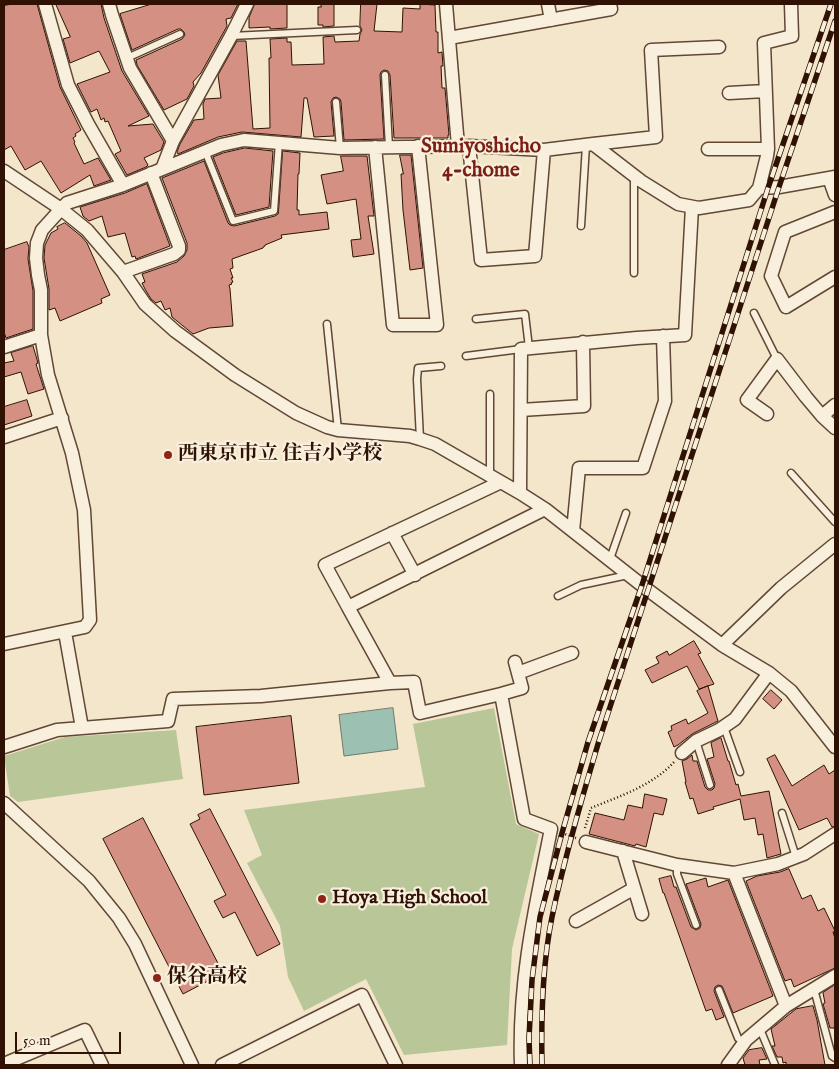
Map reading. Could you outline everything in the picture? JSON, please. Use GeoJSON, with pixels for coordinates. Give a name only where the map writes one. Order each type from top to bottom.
{"type":"FeatureCollection","features":[{"type":"Feature","properties":{"kind":"street"},"geometry":{"type":"LineString","coordinates":[[45,4],[68,85],[123,185]]}},
{"type":"Feature","properties":{"kind":"street"},"geometry":{"type":"LineString","coordinates":[[109,4],[130,68],[173,141]]}},
{"type":"Feature","properties":{"kind":"street"},"geometry":{"type":"LineString","coordinates":[[123,272],[174,254],[179,250],[156,171],[247,4]]}},
{"type":"Feature","properties":{"kind":"street"},"geometry":{"type":"LineString","coordinates":[[446,4],[463,146],[481,260],[535,256],[544,150]]}},
{"type":"Feature","properties":{"kind":"street"},"geometry":{"type":"LineString","coordinates":[[548,4],[551,20]]}},
{"type":"Feature","properties":{"kind":"street"},"geometry":{"type":"LineString","coordinates":[[449,38],[611,9],[610,4]]}},
{"type":"Feature","properties":{"kind":"street"},"geometry":{"type":"LineString","coordinates":[[590,145],[678,204],[699,208],[749,200],[759,188],[768,150],[764,43],[792,36],[791,4]]}},
{"type":"Feature","properties":{"kind":"street"},"geometry":{"type":"LineString","coordinates":[[4,644],[85,627],[90,620],[84,510],[72,453],[48,375],[41,334],[42,290],[36,258],[37,243],[42,230],[61,209],[67,204],[123,185],[220,145],[244,140],[340,148],[463,146],[544,150],[656,137],[651,50],[719,47]]}},
{"type":"Feature","properties":{"kind":"street"},"geometry":{"type":"LineString","coordinates":[[730,93],[765,91]]}},
{"type":"Feature","properties":{"kind":"street"},"geometry":{"type":"LineString","coordinates":[[375,147],[393,325],[438,325],[418,146]]}},
{"type":"Feature","properties":{"kind":"street"},"geometry":{"type":"LineString","coordinates":[[708,149],[768,150]]}},
{"type":"Feature","properties":{"kind":"street"},"geometry":{"type":"LineString","coordinates":[[4,171],[61,209],[87,230],[123,272],[145,304],[175,331],[235,375],[296,413],[327,427],[338,430],[410,436],[435,444],[520,493],[545,509],[722,645],[769,673],[791,691],[835,746]]}},
{"type":"Feature","properties":{"kind":"street"},"geometry":{"type":"LineString","coordinates":[[759,188],[779,187],[832,178],[835,195]]}},
{"type":"Feature","properties":{"kind":"street"},"geometry":{"type":"LineString","coordinates":[[520,493],[521,410],[525,348],[685,335],[692,207]]}},
{"type":"Feature","properties":{"kind":"street"},"geometry":{"type":"LineString","coordinates":[[835,212],[785,232],[771,276],[786,307],[835,277]]}},
{"type":"Feature","properties":{"kind":"street"},"geometry":{"type":"LineString","coordinates":[[4,348],[41,334]]}},
{"type":"Feature","properties":{"kind":"street"},"geometry":{"type":"LineString","coordinates":[[573,531],[579,468],[643,468],[665,401],[663,336]]}},
{"type":"Feature","properties":{"kind":"street"},"geometry":{"type":"LineString","coordinates":[[521,410],[584,406],[583,342]]}},
{"type":"Feature","properties":{"kind":"street"},"geometry":{"type":"LineString","coordinates":[[767,414],[747,400],[777,359],[806,397],[835,428]]}},
{"type":"Feature","properties":{"kind":"street"},"geometry":{"type":"LineString","coordinates":[[822,416],[835,405]]}},
{"type":"Feature","properties":{"kind":"street"},"geometry":{"type":"LineString","coordinates":[[4,437],[62,418]]}},
{"type":"Feature","properties":{"kind":"street"},"geometry":{"type":"LineString","coordinates":[[390,683],[326,565],[496,479]]}},
{"type":"Feature","properties":{"kind":"street"},"geometry":{"type":"LineString","coordinates":[[348,607],[545,509]]}},
{"type":"Feature","properties":{"kind":"street"},"geometry":{"type":"LineString","coordinates":[[392,533],[415,574]]}},
{"type":"Feature","properties":{"kind":"street"},"geometry":{"type":"LineString","coordinates":[[722,645],[781,588],[835,544]]}},
{"type":"Feature","properties":{"kind":"street"},"geometry":{"type":"LineString","coordinates":[[65,632],[82,728]]}},
{"type":"Feature","properties":{"kind":"street"},"geometry":{"type":"LineString","coordinates":[[4,747],[57,730],[168,721],[173,699],[261,696],[414,682],[420,712],[522,688],[517,668],[572,653]]}},
{"type":"Feature","properties":{"kind":"street"},"geometry":{"type":"LineString","coordinates":[[682,754],[696,741],[724,727],[735,719],[769,673]]}},
{"type":"Feature","properties":{"kind":"street"},"geometry":{"type":"LineString","coordinates":[[501,694],[524,819],[551,829],[526,965],[522,998],[520,1065]]}},
{"type":"Feature","properties":{"kind":"street"},"geometry":{"type":"LineString","coordinates":[[4,803],[89,881],[119,918],[135,944],[192,1065]]}},
{"type":"Feature","properties":{"kind":"street"},"geometry":{"type":"LineString","coordinates":[[584,841],[677,866],[734,873],[778,864],[804,854],[835,834]]}},
{"type":"Feature","properties":{"kind":"street"},"geometry":{"type":"LineString","coordinates":[[623,851],[642,914]]}},
{"type":"Feature","properties":{"kind":"street"},"geometry":{"type":"LineString","coordinates":[[734,873],[786,1006]]}},
{"type":"Feature","properties":{"kind":"street"},"geometry":{"type":"LineString","coordinates":[[576,921],[634,889]]}},
{"type":"Feature","properties":{"kind":"street"},"geometry":{"type":"LineString","coordinates":[[728,1065],[744,1043],[786,1006],[835,976]]}},
{"type":"Feature","properties":{"kind":"street"},"geometry":{"type":"LineString","coordinates":[[222,1065],[362,995],[396,1065]]}},
{"type":"Feature","properties":{"kind":"street"},"geometry":{"type":"LineString","coordinates":[[4,1064],[85,1030],[102,1065]]}},
{"type":"Feature","properties":{"kind":"lane"},"geometry":{"type":"LineString","coordinates":[[231,36],[356,30]]}},
{"type":"Feature","properties":{"kind":"lane"},"geometry":{"type":"LineString","coordinates":[[127,58],[180,34]]}},
{"type":"Feature","properties":{"kind":"lane"},"geometry":{"type":"LineString","coordinates":[[385,75],[389,147]]}},
{"type":"Feature","properties":{"kind":"lane"},"geometry":{"type":"LineString","coordinates":[[336,102],[340,148]]}},
{"type":"Feature","properties":{"kind":"lane"},"geometry":{"type":"LineString","coordinates":[[205,152],[233,221],[274,211],[279,142]]}},
{"type":"Feature","properties":{"kind":"lane"},"geometry":{"type":"LineString","coordinates":[[581,226],[590,145]]}},
{"type":"Feature","properties":{"kind":"lane"},"geometry":{"type":"LineString","coordinates":[[634,176],[634,274]]}},
{"type":"Feature","properties":{"kind":"lane"},"geometry":{"type":"LineString","coordinates":[[754,313],[777,359]]}},
{"type":"Feature","properties":{"kind":"lane"},"geometry":{"type":"LineString","coordinates":[[466,356],[525,348],[525,314],[476,319]]}},
{"type":"Feature","properties":{"kind":"lane"},"geometry":{"type":"LineString","coordinates":[[327,324],[338,430]]}},
{"type":"Feature","properties":{"kind":"lane"},"geometry":{"type":"LineString","coordinates":[[420,439],[418,368],[441,366]]}},
{"type":"Feature","properties":{"kind":"lane"},"geometry":{"type":"LineString","coordinates":[[490,394],[496,479]]}},
{"type":"Feature","properties":{"kind":"lane"},"geometry":{"type":"LineString","coordinates":[[791,473],[835,522]]}},
{"type":"Feature","properties":{"kind":"lane"},"geometry":{"type":"LineString","coordinates":[[610,559],[626,513]]}},
{"type":"Feature","properties":{"kind":"lane"},"geometry":{"type":"LineString","coordinates":[[558,596],[581,585],[629,575]]}},
{"type":"Feature","properties":{"kind":"lane"},"geometry":{"type":"LineString","coordinates":[[724,727],[740,772]]}},
{"type":"Feature","properties":{"kind":"lane"},"geometry":{"type":"LineString","coordinates":[[696,741],[710,784]]}},
{"type":"Feature","properties":{"kind":"lane"},"geometry":{"type":"LineString","coordinates":[[782,813],[796,857]]}},
{"type":"Feature","properties":{"kind":"lane"},"geometry":{"type":"LineString","coordinates":[[677,866],[677,874],[696,925]]}},
{"type":"Feature","properties":{"kind":"lane"},"geometry":{"type":"LineString","coordinates":[[814,989],[832,1056],[835,1058]]}},
{"type":"Feature","properties":{"kind":"lane"},"geometry":{"type":"LineString","coordinates":[[719,990],[738,1038],[744,1043]]}},
{"type":"Feature","properties":{"kind":"lane"},"geometry":{"type":"LineString","coordinates":[[760,1028],[775,1065]]}},
{"type":"Feature","properties":{"kind":"path"},"geometry":{"type":"LineString","coordinates":[[551,829],[584,841],[591,808],[640,787],[658,777],[682,754]]}},
{"type":"Feature","properties":{"kind":"shaded area"},"geometry":{"type":"Polygon","coordinates":[[[393,708],[398,749],[344,756],[339,715],[393,708]]]}},
{"type":"Feature","properties":{"kind":"shaded area"},"geometry":{"type":"Polygon","coordinates":[[[494,708],[516,824],[539,834],[512,949],[507,1045],[404,1055],[366,979],[304,1011],[288,977],[280,926],[247,863],[262,855],[244,810],[425,787],[413,724],[494,708]]]}},
{"type":"Feature","properties":{"kind":"shaded area"},"geometry":{"type":"Polygon","coordinates":[[[176,730],[183,779],[18,802],[10,796],[4,756],[65,737],[176,730]]]}},
{"type":"Feature","properties":{"kind":"building"},"geometry":{"type":"Polygon","coordinates":[[[12,4],[37,4],[60,87],[81,130],[75,134],[76,136],[73,138],[74,143],[84,164],[98,158],[111,180],[94,186],[90,175],[61,193],[41,161],[25,170],[11,146],[4,150],[4,6],[12,4]]]}},
{"type":"Feature","properties":{"kind":"building"},"geometry":{"type":"Polygon","coordinates":[[[56,4],[101,4],[122,71],[149,116],[128,126],[153,124],[164,142],[161,150],[144,158],[148,165],[146,167],[127,175],[115,154],[121,151],[108,121],[105,122],[104,118],[101,120],[97,109],[91,112],[77,84],[110,72],[99,51],[70,63],[63,39],[70,37],[56,4]]]}},
{"type":"Feature","properties":{"kind":"building"},"geometry":{"type":"Polygon","coordinates":[[[152,4],[238,4],[231,18],[226,19],[227,26],[201,73],[193,82],[194,86],[187,99],[164,110],[137,65],[136,60],[182,39],[185,35],[184,32],[178,29],[132,50],[120,14],[152,4]]]}},
{"type":"Feature","properties":{"kind":"building"},"geometry":{"type":"Polygon","coordinates":[[[255,4],[287,4],[287,28],[249,28],[249,18],[255,4]]]}},
{"type":"Feature","properties":{"kind":"building"},"geometry":{"type":"Polygon","coordinates":[[[321,4],[334,4],[334,26],[323,27],[323,25],[318,25],[318,7],[321,7],[321,4]]]}},
{"type":"Feature","properties":{"kind":"building"},"geometry":{"type":"Polygon","coordinates":[[[361,4],[377,4],[374,31],[402,32],[403,8],[420,9],[420,4],[435,5],[438,53],[442,52],[442,88],[445,88],[448,138],[394,138],[390,75],[388,71],[384,70],[380,75],[384,139],[344,140],[341,102],[336,97],[331,102],[334,136],[314,137],[307,98],[304,98],[301,137],[242,132],[218,137],[178,154],[180,144],[194,120],[204,119],[203,104],[205,99],[221,98],[218,75],[237,41],[246,41],[253,129],[270,128],[270,39],[287,38],[287,42],[291,42],[292,65],[324,64],[323,37],[334,36],[335,42],[359,41],[362,30],[360,26],[361,4]]]}},
{"type":"Feature","properties":{"kind":"building"},"geometry":{"type":"Polygon","coordinates":[[[245,148],[273,151],[269,207],[236,215],[213,157],[245,148]]]}},
{"type":"Feature","properties":{"kind":"building"},"geometry":{"type":"Polygon","coordinates":[[[283,151],[300,153],[297,210],[299,210],[299,215],[327,212],[329,229],[281,235],[282,238],[265,245],[263,248],[232,259],[233,268],[230,269],[233,282],[229,285],[233,326],[209,328],[193,334],[172,317],[170,308],[165,310],[161,301],[156,303],[151,299],[142,283],[145,282],[142,274],[177,262],[184,256],[187,250],[187,243],[162,178],[204,161],[228,223],[234,226],[278,214],[283,151]]]}},
{"type":"Feature","properties":{"kind":"building"},"geometry":{"type":"Polygon","coordinates":[[[400,155],[411,155],[423,268],[410,270],[403,210],[401,174],[403,174],[400,155]]]}},
{"type":"Feature","properties":{"kind":"building"},"geometry":{"type":"Polygon","coordinates":[[[341,156],[367,156],[374,216],[368,216],[374,254],[353,257],[351,240],[361,239],[356,199],[327,204],[321,175],[343,171],[341,156]]]}},
{"type":"Feature","properties":{"kind":"building"},"geometry":{"type":"Polygon","coordinates":[[[147,184],[170,246],[136,259],[135,256],[132,257],[125,233],[108,237],[102,216],[89,221],[83,216],[80,207],[147,184]]]}},
{"type":"Feature","properties":{"kind":"building"},"geometry":{"type":"Polygon","coordinates":[[[65,223],[87,243],[110,295],[101,299],[102,303],[60,321],[55,308],[49,310],[49,289],[44,258],[45,245],[51,233],[65,223]]]}},
{"type":"Feature","properties":{"kind":"building"},"geometry":{"type":"Polygon","coordinates":[[[27,242],[33,291],[33,329],[6,338],[4,332],[4,250],[27,242]]]}},
{"type":"Feature","properties":{"kind":"building"},"geometry":{"type":"Polygon","coordinates":[[[33,346],[38,363],[36,364],[44,389],[28,394],[21,372],[4,377],[4,363],[14,361],[11,353],[33,346]]]}},
{"type":"Feature","properties":{"kind":"building"},"geometry":{"type":"Polygon","coordinates":[[[27,400],[32,416],[4,425],[4,407],[27,400]]]}},
{"type":"Feature","properties":{"kind":"building"},"geometry":{"type":"Polygon","coordinates":[[[694,641],[701,653],[698,654],[714,684],[699,689],[687,666],[652,683],[645,670],[659,663],[656,657],[667,651],[669,655],[694,641]]]}},
{"type":"Feature","properties":{"kind":"building"},"geometry":{"type":"Polygon","coordinates":[[[708,686],[718,721],[692,734],[674,747],[668,732],[672,730],[671,726],[686,719],[688,724],[708,713],[697,691],[708,686]]]}},
{"type":"Feature","properties":{"kind":"building"},"geometry":{"type":"Polygon","coordinates":[[[771,690],[782,700],[774,709],[763,699],[771,690]]]}},
{"type":"Feature","properties":{"kind":"building"},"geometry":{"type":"Polygon","coordinates":[[[291,716],[299,783],[204,795],[196,727],[291,716]]]}},
{"type":"Feature","properties":{"kind":"building"},"geometry":{"type":"Polygon","coordinates":[[[721,738],[741,796],[769,791],[781,854],[767,858],[763,834],[758,835],[755,818],[744,820],[740,799],[713,807],[714,809],[698,814],[693,798],[690,799],[682,761],[692,755],[693,761],[697,761],[705,787],[708,790],[712,790],[715,784],[707,759],[714,757],[711,743],[721,738]]]}},
{"type":"Feature","properties":{"kind":"building"},"geometry":{"type":"Polygon","coordinates":[[[775,755],[792,786],[824,765],[829,774],[835,770],[835,826],[832,827],[827,818],[799,830],[767,759],[775,755]]]}},
{"type":"Feature","properties":{"kind":"building"},"geometry":{"type":"Polygon","coordinates":[[[645,794],[667,799],[663,815],[654,813],[646,847],[589,834],[595,813],[624,820],[628,805],[642,808],[645,794]]]}},
{"type":"Feature","properties":{"kind":"building"},"geometry":{"type":"Polygon","coordinates":[[[210,809],[280,944],[257,956],[235,912],[223,918],[214,901],[226,895],[190,824],[200,819],[198,815],[210,809]]]}},
{"type":"Feature","properties":{"kind":"building"},"geometry":{"type":"Polygon","coordinates":[[[143,818],[223,973],[183,994],[103,839],[143,818]]]}},
{"type":"Feature","properties":{"kind":"building"},"geometry":{"type":"Polygon","coordinates":[[[789,869],[802,899],[811,895],[818,911],[824,908],[835,931],[833,932],[835,938],[835,968],[794,987],[791,979],[785,981],[746,881],[757,876],[789,869]]]}},
{"type":"Feature","properties":{"kind":"building"},"geometry":{"type":"Polygon","coordinates":[[[671,876],[691,927],[696,930],[700,928],[701,924],[686,884],[706,878],[708,887],[728,880],[773,996],[733,1013],[722,986],[718,985],[714,991],[724,1017],[716,1020],[712,1009],[706,1011],[659,879],[671,876]]]}},
{"type":"Feature","properties":{"kind":"building"},"geometry":{"type":"Polygon","coordinates":[[[835,985],[835,1030],[830,1028],[823,1004],[825,1003],[823,993],[835,985]]]}},
{"type":"Feature","properties":{"kind":"building"},"geometry":{"type":"Polygon","coordinates":[[[813,1006],[825,1065],[786,1065],[786,1062],[783,1063],[782,1057],[777,1057],[772,1046],[775,1046],[771,1029],[796,1009],[813,1006]]]}},
{"type":"Feature","properties":{"kind":"building"},"geometry":{"type":"Polygon","coordinates":[[[762,1048],[767,1059],[759,1060],[760,1065],[745,1065],[743,1058],[749,1050],[762,1048]]]}},
{"type":"Feature","properties":{"kind":"railway"},"geometry":{"type":"LineString","coordinates":[[530,1065],[529,1038],[532,980],[540,917],[562,833],[588,742],[642,585],[768,188],[831,4]]}},
{"type":"Feature","properties":{"kind":"railway"},"geometry":{"type":"LineString","coordinates":[[542,1065],[543,991],[546,954],[552,917],[579,808],[598,744],[779,187],[835,21]]}},
{"type":"Feature","properties":{"kind":"place","name":"西東京市立 住吉小学校"},"geometry":{"type":"Point","coordinates":[168,455]}},
{"type":"Feature","properties":{"kind":"place","name":"Hoya High School"},"geometry":{"type":"Point","coordinates":[322,899]}},
{"type":"Feature","properties":{"kind":"place","name":"保谷高校"},"geometry":{"type":"Point","coordinates":[157,978]}},
{"type":"Feature","properties":{"kind":"district","name":"Sumiyoshicho 4-chome"},"geometry":{"type":"Point","coordinates":[481,160]}}]}
